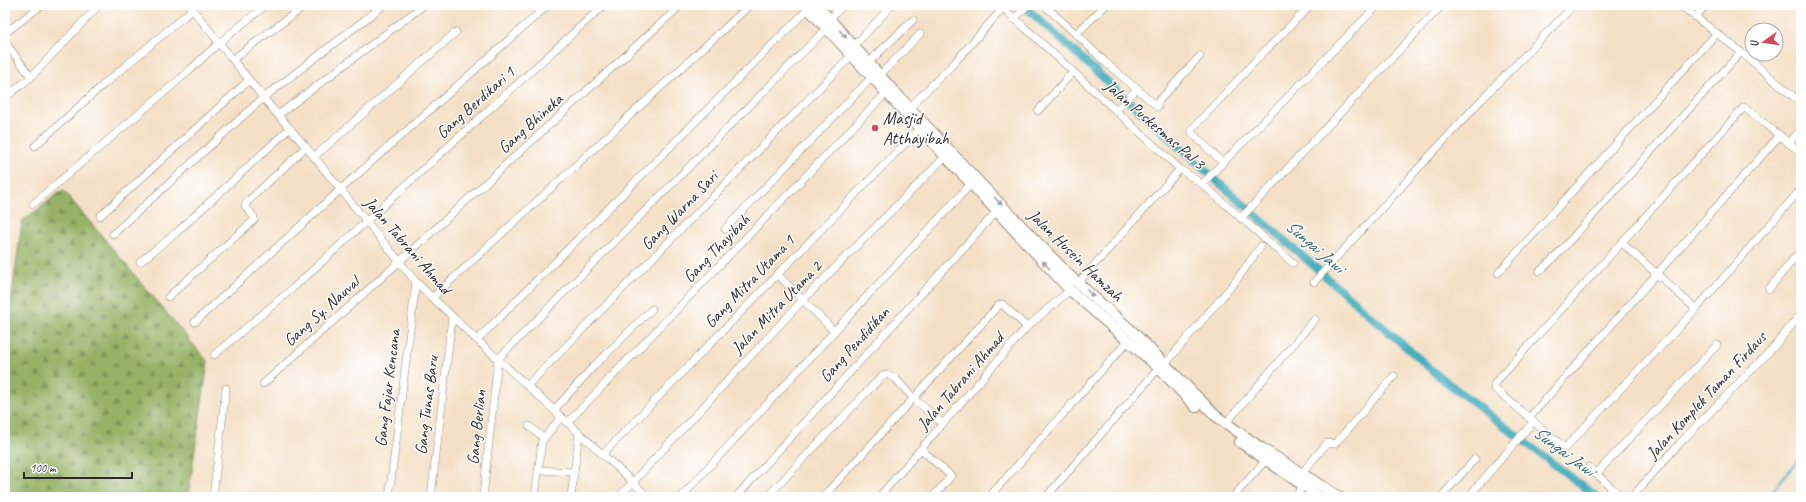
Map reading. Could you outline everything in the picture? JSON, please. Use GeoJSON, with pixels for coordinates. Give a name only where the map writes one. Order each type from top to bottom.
{"type":"FeatureCollection","features":[{"type":"Feature","properties":{"kind":"street"},"geometry":{"type":"LineString","coordinates":[[5,33],[42,5]]}},
{"type":"Feature","properties":{"kind":"street"},"geometry":{"type":"LineString","coordinates":[[5,98],[30,77],[99,5]]}},
{"type":"Feature","properties":{"kind":"street"},"geometry":{"type":"LineString","coordinates":[[33,204],[181,78],[219,43],[266,5]]}},
{"type":"Feature","properties":{"kind":"street"},"geometry":{"type":"LineString","coordinates":[[233,59],[306,5]]}},
{"type":"Feature","properties":{"kind":"street"},"geometry":{"type":"LineString","coordinates":[[113,234],[263,98],[384,5]]}},
{"type":"Feature","properties":{"kind":"street"},"geometry":{"type":"LineString","coordinates":[[278,115],[424,5]]}},
{"type":"Feature","properties":{"kind":"street"},"geometry":{"type":"LineString","coordinates":[[195,322],[341,189],[548,5]]}},
{"type":"Feature","properties":{"kind":"street","name":"Gang Berdikari 1"},"geometry":{"type":"LineString","coordinates":[[214,355],[366,221],[604,5]]}},
{"type":"Feature","properties":{"kind":"street","name":"Gang Bhineka"},"geometry":{"type":"LineString","coordinates":[[399,262],[681,5]]}},
{"type":"Feature","properties":{"kind":"street"},"geometry":{"type":"LineString","coordinates":[[432,298],[750,5]]}},
{"type":"Feature","properties":{"kind":"street"},"geometry":{"type":"LineString","coordinates":[[498,359],[828,24],[844,5]]}},
{"type":"Feature","properties":{"kind":"street"},"geometry":{"type":"LineString","coordinates":[[854,46],[892,5]]}},
{"type":"Feature","properties":{"kind":"street"},"geometry":{"type":"LineString","coordinates":[[1017,16],[1028,5]]}},
{"type":"Feature","properties":{"kind":"street"},"geometry":{"type":"LineString","coordinates":[[1044,5],[1135,90],[1157,106],[1200,56]]}},
{"type":"Feature","properties":{"kind":"street"},"geometry":{"type":"LineString","coordinates":[[1076,34],[1106,5]]}},
{"type":"Feature","properties":{"kind":"street"},"geometry":{"type":"LineString","coordinates":[[1221,165],[1192,133],[1192,129],[1260,56],[1311,5]]}},
{"type":"Feature","properties":{"kind":"street"},"geometry":{"type":"LineString","coordinates":[[1204,182],[1378,5]]}},
{"type":"Feature","properties":{"kind":"street"},"geometry":{"type":"LineString","coordinates":[[1243,216],[1442,5]]}},
{"type":"Feature","properties":{"kind":"street"},"geometry":{"type":"LineString","coordinates":[[1316,279],[1482,99],[1574,5]]}},
{"type":"Feature","properties":{"kind":"street"},"geometry":{"type":"LineString","coordinates":[[1680,5],[1741,52],[1801,103]]}},
{"type":"Feature","properties":{"kind":"street"},"geometry":{"type":"LineString","coordinates":[[1696,16],[1706,5]]}},
{"type":"Feature","properties":{"kind":"street"},"geometry":{"type":"LineString","coordinates":[[476,340],[810,6]]}},
{"type":"Feature","properties":{"kind":"street","name":"Jalan Husein Hamzah"},"geometry":{"type":"LineString","coordinates":[[810,6],[828,24],[854,46],[866,65],[909,108],[985,193],[1078,283],[1133,332],[1211,422],[1266,460],[1302,473],[1339,497]]}},
{"type":"Feature","properties":{"kind":"street"},"geometry":{"type":"LineString","coordinates":[[909,108],[955,62],[1001,6]]}},
{"type":"Feature","properties":{"kind":"street","name":"Jalan Puskesmas Pal 3"},"geometry":{"type":"LineString","coordinates":[[1001,6],[1017,16],[1073,72],[1180,169],[1204,182],[1293,263]]}},
{"type":"Feature","properties":{"kind":"street"},"geometry":{"type":"LineString","coordinates":[[35,146],[191,7]]}},
{"type":"Feature","properties":{"kind":"street","name":"Jalan Tabrani Ahmad"},"geometry":{"type":"LineString","coordinates":[[191,7],[263,98],[341,189],[416,282],[476,340],[528,385],[567,423],[633,482],[647,497]]}},
{"type":"Feature","properties":{"kind":"street"},"geometry":{"type":"LineString","coordinates":[[866,65],[913,20]]}},
{"type":"Feature","properties":{"kind":"street","name":"Jalan Husein Hamzah"},"geometry":{"type":"LineString","coordinates":[[828,24],[851,56],[866,65]]}},
{"type":"Feature","properties":{"kind":"street"},"geometry":{"type":"LineString","coordinates":[[314,157],[456,32]]}},
{"type":"Feature","properties":{"kind":"street"},"geometry":{"type":"LineString","coordinates":[[1498,273],[1686,65],[1717,33]]}},
{"type":"Feature","properties":{"kind":"street"},"geometry":{"type":"LineString","coordinates":[[724,230],[876,76],[920,34]]}},
{"type":"Feature","properties":{"kind":"street"},"geometry":{"type":"LineString","coordinates":[[5,42],[30,77]]}},
{"type":"Feature","properties":{"kind":"street"},"geometry":{"type":"LineString","coordinates":[[1540,271],[1555,257],[1741,52]]}},
{"type":"Feature","properties":{"kind":"street","name":"Gang Warna Sari"},"geometry":{"type":"LineString","coordinates":[[528,385],[851,56]]}},
{"type":"Feature","properties":{"kind":"street"},"geometry":{"type":"LineString","coordinates":[[1038,112],[1073,72]]}},
{"type":"Feature","properties":{"kind":"street","name":"Jalan Husein Hamzah"},"geometry":{"type":"LineString","coordinates":[[876,76],[886,93],[971,184],[985,193],[996,212],[1070,290],[1128,341],[1162,366],[1226,423],[1279,464],[1304,486],[1320,497]]}},
{"type":"Feature","properties":{"kind":"street"},"geometry":{"type":"LineString","coordinates":[[100,216],[249,80]]}},
{"type":"Feature","properties":{"kind":"street"},"geometry":{"type":"LineString","coordinates":[[1116,110],[1135,90]]}},
{"type":"Feature","properties":{"kind":"street","name":"Gang Thayibah"},"geometry":{"type":"LineString","coordinates":[[567,423],[886,93]]}},
{"type":"Feature","properties":{"kind":"street"},"geometry":{"type":"LineString","coordinates":[[1801,153],[1745,107],[1493,386],[1494,388],[1565,448],[1696,309],[1801,188]]}},
{"type":"Feature","properties":{"kind":"street"},"geometry":{"type":"LineString","coordinates":[[140,262],[177,232],[290,128]]}},
{"type":"Feature","properties":{"kind":"street","name":"Gang Mitra Utama 1"},"geometry":{"type":"LineString","coordinates":[[602,455],[919,129]]}},
{"type":"Feature","properties":{"kind":"street"},"geometry":{"type":"LineString","coordinates":[[1789,143],[1801,129]]}},
{"type":"Feature","properties":{"kind":"street"},"geometry":{"type":"LineString","coordinates":[[1468,497],[1527,430],[1531,420],[1657,273],[1780,135]]}},
{"type":"Feature","properties":{"kind":"street"},"geometry":{"type":"LineString","coordinates":[[168,297],[254,220],[254,217],[246,206],[246,203],[306,147]]}},
{"type":"Feature","properties":{"kind":"street","name":"Jalan Mitra Utama 2"},"geometry":{"type":"LineString","coordinates":[[619,497],[803,300],[945,156]]}},
{"type":"Feature","properties":{"kind":"street"},"geometry":{"type":"LineString","coordinates":[[1078,283],[1180,169]]}},
{"type":"Feature","properties":{"kind":"street"},"geometry":{"type":"LineString","coordinates":[[681,497],[971,184]]}},
{"type":"Feature","properties":{"kind":"street","name":"Gang Pendidikan"},"geometry":{"type":"LineString","coordinates":[[736,497],[996,212]]}},
{"type":"Feature","properties":{"kind":"street"},"geometry":{"type":"LineString","coordinates":[[1622,243],[1696,309]]}},
{"type":"Feature","properties":{"kind":"street"},"geometry":{"type":"LineString","coordinates":[[1046,497],[1235,282],[1261,246]]}},
{"type":"Feature","properties":{"kind":"street"},"geometry":{"type":"LineString","coordinates":[[1769,289],[1801,250]]}},
{"type":"Feature","properties":{"kind":"street","name":"Gang Sy. Nauval"},"geometry":{"type":"LineString","coordinates":[[263,384],[399,262]]}},
{"type":"Feature","properties":{"kind":"street"},"geometry":{"type":"LineString","coordinates":[[777,274],[834,331]]}},
{"type":"Feature","properties":{"kind":"street","name":"Gang Fajar Kencana"},"geometry":{"type":"LineString","coordinates":[[389,497],[416,282]]}},
{"type":"Feature","properties":{"kind":"street","name":"Jalan Tabrani Ahmad"},"geometry":{"type":"LineString","coordinates":[[879,497],[1027,327],[1070,290]]}},
{"type":"Feature","properties":{"kind":"street"},"geometry":{"type":"LineString","coordinates":[[822,497],[999,305],[1002,304],[1027,327]]}},
{"type":"Feature","properties":{"kind":"street"},"geometry":{"type":"LineString","coordinates":[[554,410],[594,366],[652,309]]}},
{"type":"Feature","properties":{"kind":"street","name":"Jalan Komplek Taman Firdaus"},"geometry":{"type":"LineString","coordinates":[[1632,497],[1679,444],[1772,349],[1801,314]]}},
{"type":"Feature","properties":{"kind":"street","name":"Gang Tunas Baru"},"geometry":{"type":"LineString","coordinates":[[431,497],[452,317]]}},
{"type":"Feature","properties":{"kind":"street"},"geometry":{"type":"LineString","coordinates":[[1226,423],[1315,319]]}},
{"type":"Feature","properties":{"kind":"street"},"geometry":{"type":"LineString","coordinates":[[989,497],[1128,341]]}},
{"type":"Feature","properties":{"kind":"street"},"geometry":{"type":"LineString","coordinates":[[1596,474],[1718,345]]}},
{"type":"Feature","properties":{"kind":"street","name":"Gang Berlian"},"geometry":{"type":"LineString","coordinates":[[483,497],[498,359]]}},
{"type":"Feature","properties":{"kind":"street"},"geometry":{"type":"LineString","coordinates":[[767,497],[882,376],[887,374],[892,376],[913,398],[943,424]]}},
{"type":"Feature","properties":{"kind":"street"},"geometry":{"type":"LineString","coordinates":[[1302,473],[1327,443],[1335,444],[1394,376]]}},
{"type":"Feature","properties":{"kind":"street"},"geometry":{"type":"LineString","coordinates":[[213,497],[226,388]]}},
{"type":"Feature","properties":{"kind":"street"},"geometry":{"type":"LineString","coordinates":[[535,497],[544,438],[561,417]]}},
{"type":"Feature","properties":{"kind":"street"},"geometry":{"type":"LineString","coordinates":[[529,426],[544,438]]}},
{"type":"Feature","properties":{"kind":"street"},"geometry":{"type":"LineString","coordinates":[[571,497],[579,434]]}},
{"type":"Feature","properties":{"kind":"street"},"geometry":{"type":"LineString","coordinates":[[921,449],[951,476],[933,497]]}},
{"type":"Feature","properties":{"kind":"street"},"geometry":{"type":"LineString","coordinates":[[1441,497],[1475,459]]}},
{"type":"Feature","properties":{"kind":"street"},"geometry":{"type":"LineString","coordinates":[[1233,497],[1266,460]]}},
{"type":"Feature","properties":{"kind":"street"},"geometry":{"type":"LineString","coordinates":[[1589,467],[1623,497]]}},
{"type":"Feature","properties":{"kind":"street"},"geometry":{"type":"LineString","coordinates":[[538,470],[574,472]]}},
{"type":"Feature","properties":{"kind":"street"},"geometry":{"type":"LineString","coordinates":[[1295,497],[1304,486]]}},
{"type":"Feature","properties":{"kind":"street"},"geometry":{"type":"LineString","coordinates":[[1606,496],[1612,488]]}},
{"type":"Feature","properties":{"kind":"green space"},"geometry":{"type":"Polygon","coordinates":[[[63,190],[208,362],[188,497],[5,497],[5,345],[22,221],[63,190]]]}},
{"type":"Feature","properties":{"kind":"waterway","name":"Sungai Jawi"},"geometry":{"type":"LineString","coordinates":[[1023,5],[1209,174],[1440,377],[1597,497]]}},
{"type":"Feature","properties":{"kind":"waterway"},"geometry":{"type":"LineString","coordinates":[[1767,497],[1801,457]]}},
{"type":"Feature","properties":{"kind":"place","name":"Masjid Atthayibah"},"geometry":{"type":"Point","coordinates":[875,128]}}]}
